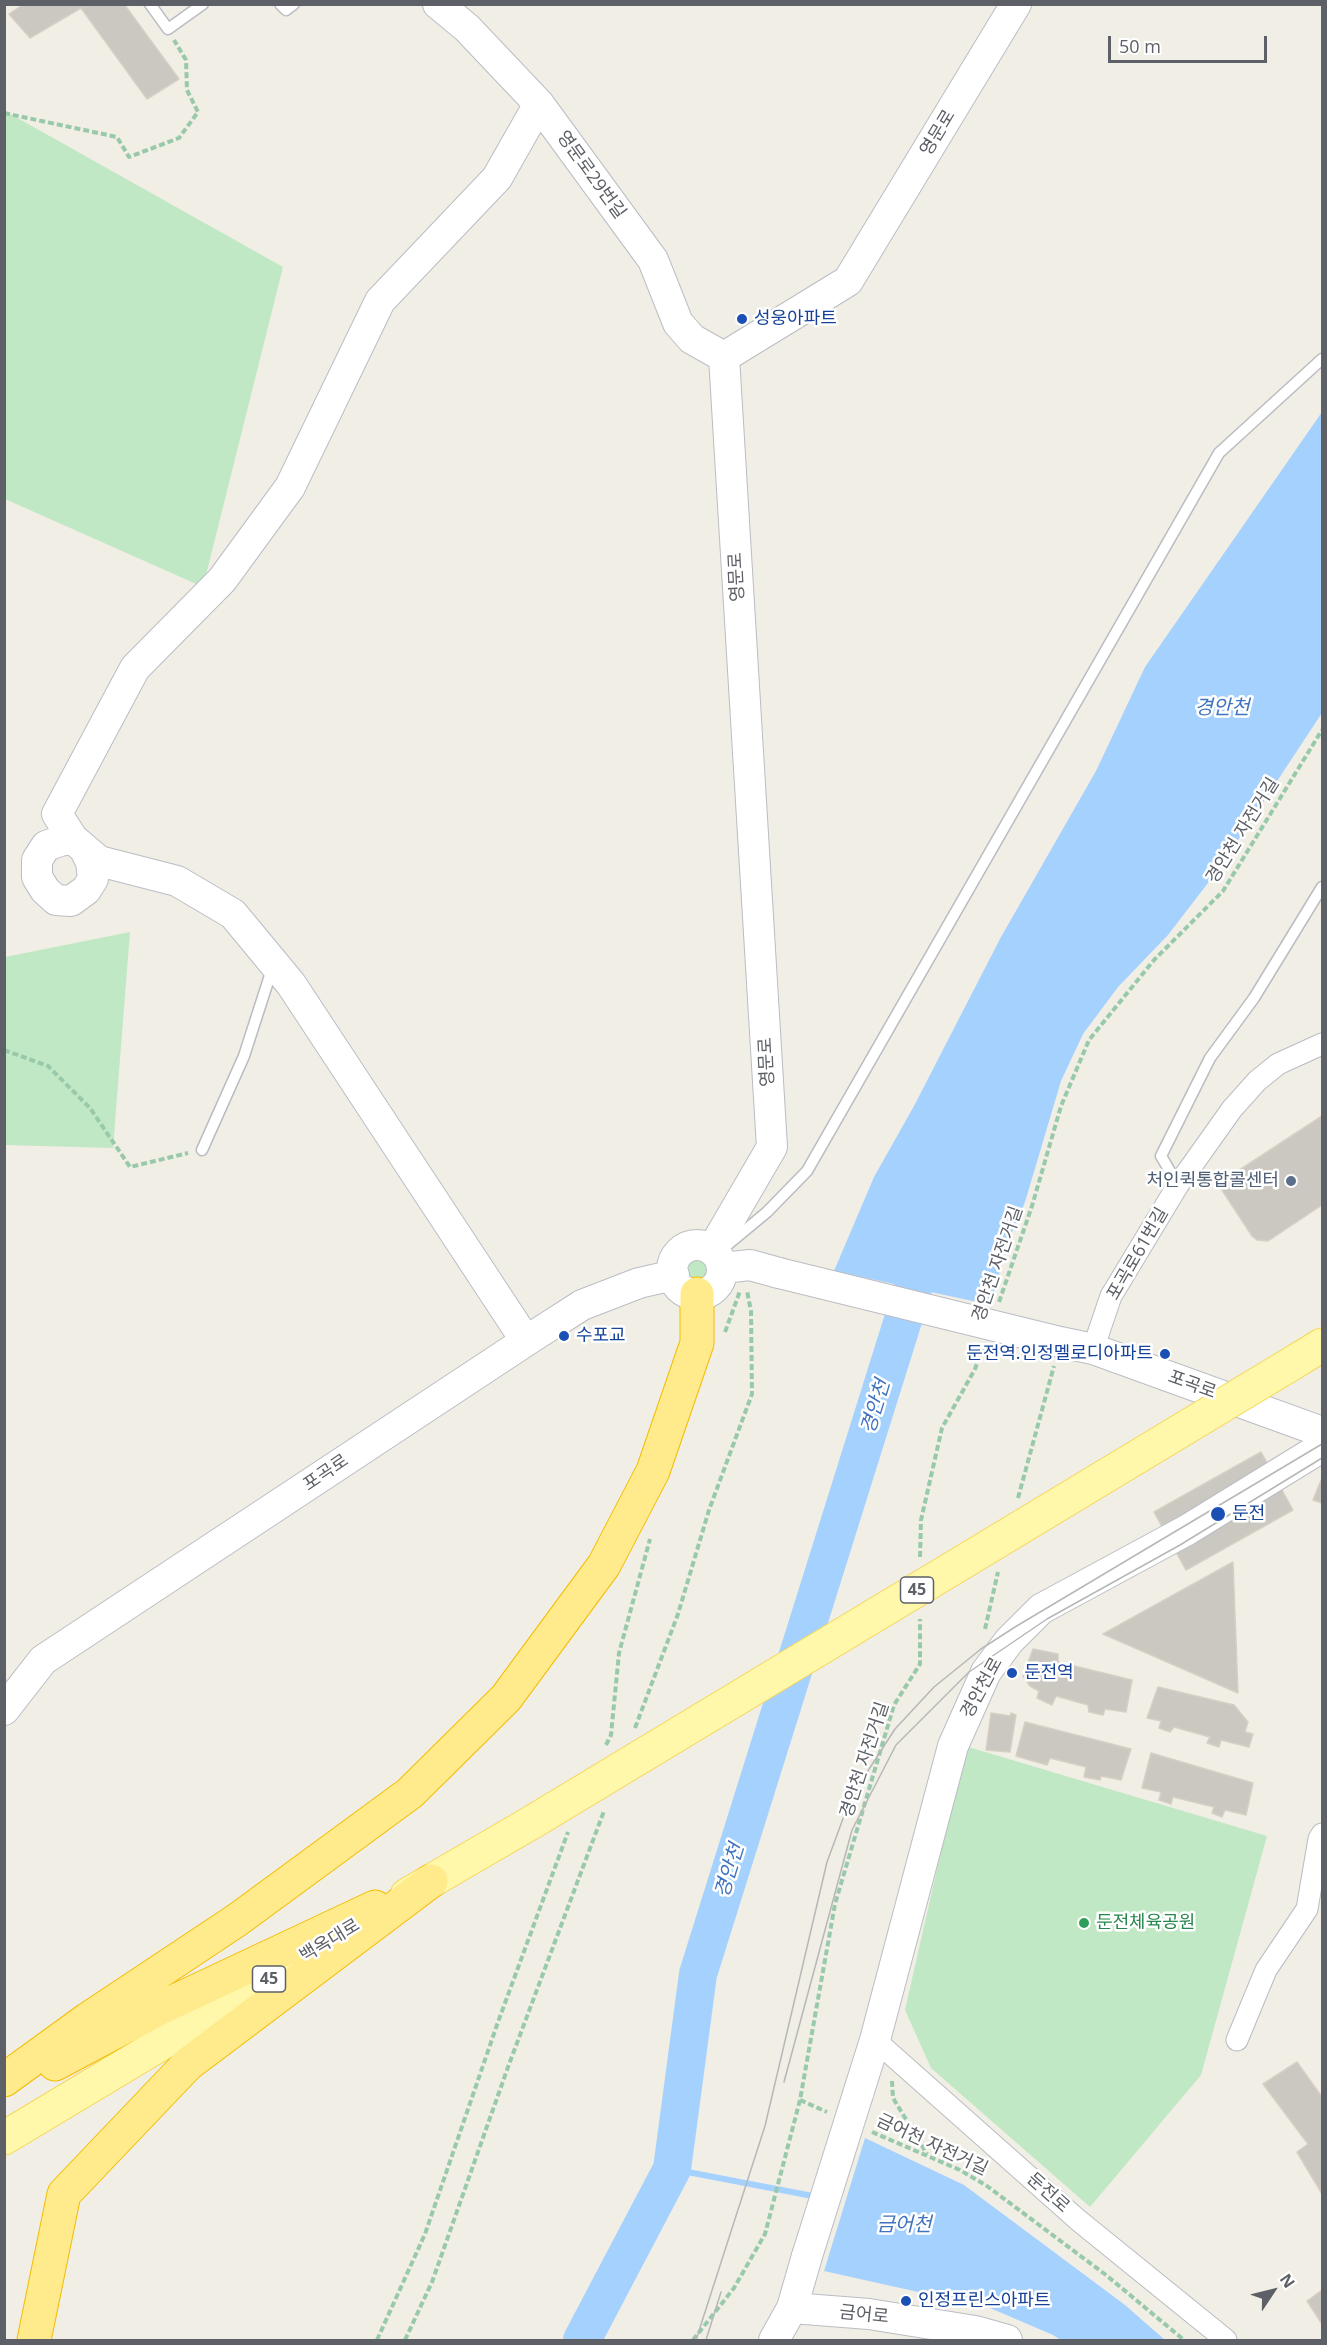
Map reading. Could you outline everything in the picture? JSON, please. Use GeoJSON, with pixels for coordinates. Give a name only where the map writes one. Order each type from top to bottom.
{"type":"FeatureCollection","features":[{"type":"Feature","properties":{"kind":"highway"},"geometry":{"type":"LineString","coordinates":[[4,2080],[88,2019],[237,1920],[410,1793],[506,1698],[604,1565],[653,1471],[697,1343],[685,1285]]}},
{"type":"Feature","properties":{"kind":"highway"},"geometry":{"type":"LineString","coordinates":[[4,2092],[160,2008],[431,1881]]}},
{"type":"Feature","properties":{"kind":"highway"},"geometry":{"type":"LineString","coordinates":[[34,2340],[64,2194],[188,2064],[431,1881]]}},
{"type":"Feature","properties":{"kind":"main road","name":"백옥대로"},"geometry":{"type":"LineString","coordinates":[[4,2138],[1312,1352]]}},
{"type":"Feature","properties":{"kind":"street","name":"영문로29번길"},"geometry":{"type":"LineString","coordinates":[[438,4],[467,28],[539,104],[653,260],[678,323],[692,339],[724,357]]}},
{"type":"Feature","properties":{"kind":"street","name":"영문로"},"geometry":{"type":"LineString","coordinates":[[723,1266],[772,1147],[724,357],[849,280],[1016,4]]}},
{"type":"Feature","properties":{"kind":"street"},"geometry":{"type":"LineString","coordinates":[[526,1341],[291,984],[233,914],[177,881],[99,861],[79,844],[57,814],[135,668],[222,580],[290,487],[380,301],[497,178],[539,104]]}},
{"type":"Feature","properties":{"kind":"street","name":"포곡로61번길"},"geometry":{"type":"LineString","coordinates":[[1093,1349],[1111,1296],[1178,1185],[1232,1109],[1257,1081],[1278,1064],[1323,1044]]}},
{"type":"Feature","properties":{"kind":"street"},"geometry":{"type":"LineString","coordinates":[[699,1245],[723,1266],[718,1284],[711,1290],[685,1285],[673,1263],[683,1249],[699,1245]]}},
{"type":"Feature","properties":{"kind":"street","name":"포곡로"},"geometry":{"type":"LineString","coordinates":[[723,1266],[750,1265],[1093,1349],[1323,1432]]}},
{"type":"Feature","properties":{"kind":"street","name":"포곡로"},"geometry":{"type":"LineString","coordinates":[[4,1710],[43,1660],[582,1305],[639,1282],[685,1285]]}},
{"type":"Feature","properties":{"kind":"street","name":"경안천로"},"geometry":{"type":"LineString","coordinates":[[792,2308],[875,2040],[953,1746],[986,1672],[1009,1641],[1041,1609],[1187,1530],[1323,1447]]}},
{"type":"Feature","properties":{"kind":"street"},"geometry":{"type":"LineString","coordinates":[[1237,2040],[1266,1970],[1307,1909],[1319,1839],[1323,1834]]}},
{"type":"Feature","properties":{"kind":"street","name":"둔전로"},"geometry":{"type":"LineString","coordinates":[[875,2040],[1078,2220],[1226,2340]]}},
{"type":"Feature","properties":{"kind":"street"},"geometry":{"type":"LineString","coordinates":[[774,2340],[792,2308]]}},
{"type":"Feature","properties":{"kind":"street","name":"금어로"},"geometry":{"type":"LineString","coordinates":[[792,2308],[869,2314],[970,2336],[1006,2340]]}},
{"type":"Feature","properties":{"kind":"lane"},"geometry":{"type":"LineString","coordinates":[[150,4],[168,29],[203,4]]}},
{"type":"Feature","properties":{"kind":"lane"},"geometry":{"type":"LineString","coordinates":[[280,4],[286,10],[294,4]]}},
{"type":"Feature","properties":{"kind":"lane"},"geometry":{"type":"LineString","coordinates":[[723,1266],[766,1212],[807,1171],[1219,453],[1323,359]]}},
{"type":"Feature","properties":{"kind":"lane"},"geometry":{"type":"LineString","coordinates":[[1178,1185],[1161,1156],[1210,1058],[1254,998],[1323,887]]}},
{"type":"Feature","properties":{"kind":"lane"},"geometry":{"type":"LineString","coordinates":[[202,1150],[244,1056],[274,963]]}},
{"type":"Feature","properties":{"kind":"path"},"geometry":{"type":"LineString","coordinates":[[4,113],[117,137],[129,157],[178,138],[198,112],[187,90],[186,60],[168,29]]}},
{"type":"Feature","properties":{"kind":"path","name":"경안천 자전거길"},"geometry":{"type":"LineString","coordinates":[[998,1304],[1032,1206],[1061,1106],[1089,1040],[1154,960],[1223,891],[1323,730]]}},
{"type":"Feature","properties":{"kind":"path"},"geometry":{"type":"LineString","coordinates":[[4,1050],[48,1066],[90,1108],[130,1167],[202,1150]]}},
{"type":"Feature","properties":{"kind":"path"},"geometry":{"type":"LineString","coordinates":[[721,1341],[723,1266]]}},
{"type":"Feature","properties":{"kind":"path","name":"경안천 자전거길"},"geometry":{"type":"LineString","coordinates":[[920,1568],[921,1520],[942,1428],[975,1369],[987,1336]]}},
{"type":"Feature","properties":{"kind":"path"},"geometry":{"type":"LineString","coordinates":[[602,1755],[611,1735],[619,1653],[653,1531]]}},
{"type":"Feature","properties":{"kind":"path","name":"경안천 자전거길"},"geometry":{"type":"LineString","coordinates":[[693,2340],[734,2288],[765,2234],[800,2100],[834,1904],[894,1705],[920,1664],[920,1616]]}},
{"type":"Feature","properties":{"kind":"path"},"geometry":{"type":"LineString","coordinates":[[377,2340],[425,2234],[498,2022],[571,1824]]}},
{"type":"Feature","properties":{"kind":"path"},"geometry":{"type":"LineString","coordinates":[[899,2060],[892,2084],[893,2098],[927,2155]]}},
{"type":"Feature","properties":{"kind":"path"},"geometry":{"type":"LineString","coordinates":[[800,2100],[832,2114]]}},
{"type":"Feature","properties":{"kind":"path","name":"금어천 자전거길"},"geometry":{"type":"LineString","coordinates":[[864,2128],[960,2170],[987,2186],[1106,2275],[1184,2340]]}},
{"type":"Feature","properties":{"kind":"green space"},"geometry":{"type":"Polygon","coordinates":[[[5,111],[283,267],[203,587],[5,499],[5,111]]]}},
{"type":"Feature","properties":{"kind":"green space"},"geometry":{"type":"Polygon","coordinates":[[[130,932],[113,1148],[5,1145],[5,957],[130,932]]]}},
{"type":"Feature","properties":{"kind":"green space"},"geometry":{"type":"Polygon","coordinates":[[[693,1253],[704,1255],[714,1274],[707,1283],[686,1281],[681,1265],[693,1253]]]}},
{"type":"Feature","properties":{"kind":"green space","name":"둔전체육공원"},"geometry":{"type":"Polygon","coordinates":[[[965,1746],[1267,1836],[1201,2075],[1090,2207],[931,2068],[905,2010],[965,1746]]]}},
{"type":"Feature","properties":{"kind":"water","name":"경안천"},"geometry":{"type":"Polygon","coordinates":[[[1322,412],[1322,713],[1221,866],[1168,935],[1118,987],[1083,1034],[1061,1081],[1025,1202],[1007,1244],[991,1305],[834,1271],[874,1177],[914,1106],[1001,937],[1096,771],[1145,667],[1322,412]]]}},
{"type":"Feature","properties":{"kind":"water","name":"금어천"},"geometry":{"type":"Polygon","coordinates":[[[865,2138],[964,2185],[1125,2305],[1165,2340],[1061,2340],[990,2308],[824,2271],[865,2138]]]}},
{"type":"Feature","properties":{"kind":"building"},"geometry":{"type":"Polygon","coordinates":[[[24,4],[124,4],[179,79],[147,99],[81,8],[30,38],[9,14],[24,4]]]}},
{"type":"Feature","properties":{"kind":"building"},"geometry":{"type":"Polygon","coordinates":[[[1322,1116],[1322,1205],[1268,1241],[1257,1240],[1252,1236],[1218,1184],[1322,1116]]]}},
{"type":"Feature","properties":{"kind":"building"},"geometry":{"type":"Polygon","coordinates":[[[1261,1452],[1293,1510],[1186,1570],[1154,1512],[1261,1452]]]}},
{"type":"Feature","properties":{"kind":"building"},"geometry":{"type":"Polygon","coordinates":[[[1322,1478],[1322,1503],[1313,1500],[1322,1478]]]}},
{"type":"Feature","properties":{"kind":"building"},"geometry":{"type":"Polygon","coordinates":[[[1233,1562],[1238,1693],[1103,1634],[1233,1562]]]}},
{"type":"Feature","properties":{"kind":"building"},"geometry":{"type":"Polygon","coordinates":[[[1033,1649],[1058,1654],[1058,1662],[1132,1680],[1126,1712],[1105,1709],[1103,1715],[1089,1712],[1088,1705],[1056,1696],[1052,1705],[1037,1698],[1039,1691],[1030,1686],[1023,1676],[1033,1649]]]}},
{"type":"Feature","properties":{"kind":"building"},"geometry":{"type":"Polygon","coordinates":[[[1158,1687],[1234,1705],[1248,1722],[1245,1732],[1253,1734],[1249,1747],[1221,1740],[1219,1747],[1207,1743],[1210,1737],[1174,1727],[1170,1732],[1159,1728],[1161,1721],[1147,1718],[1158,1687]]]}},
{"type":"Feature","properties":{"kind":"building"},"geometry":{"type":"Polygon","coordinates":[[[991,1713],[1016,1715],[1010,1752],[986,1750],[991,1713]]]}},
{"type":"Feature","properties":{"kind":"building"},"geometry":{"type":"Polygon","coordinates":[[[1025,1722],[1131,1749],[1121,1780],[1101,1776],[1100,1780],[1084,1777],[1086,1767],[1050,1758],[1047,1765],[1016,1756],[1025,1722]]]}},
{"type":"Feature","properties":{"kind":"building"},"geometry":{"type":"Polygon","coordinates":[[[1151,1753],[1253,1783],[1246,1815],[1225,1810],[1222,1817],[1212,1813],[1214,1807],[1173,1797],[1171,1804],[1159,1800],[1161,1792],[1142,1788],[1151,1753]]]}},
{"type":"Feature","properties":{"kind":"building"},"geometry":{"type":"Polygon","coordinates":[[[1297,2062],[1322,2097],[1322,2194],[1297,2152],[1308,2144],[1263,2084],[1297,2062]]]}},
{"type":"Feature","properties":{"kind":"building"},"geometry":{"type":"Polygon","coordinates":[[[1322,2290],[1322,2324],[1307,2301],[1322,2290]]]}},
{"type":"Feature","properties":{"kind":"waterway","name":"경안천"},"geometry":{"type":"LineString","coordinates":[[582,2340],[672,2169],[698,1974],[919,1269]]}},
{"type":"Feature","properties":{"kind":"waterway","name":"금어천"},"geometry":{"type":"LineString","coordinates":[[672,2169],[818,2197]]}},
{"type":"Feature","properties":{"kind":"tram line"},"geometry":{"type":"LineString","coordinates":[[696,2340],[765,2126],[827,1862],[851,1797],[895,1729],[934,1687],[981,1649],[1322,1444]]}},
{"type":"Feature","properties":{"kind":"tram line"},"geometry":{"type":"LineString","coordinates":[[784,2082],[852,1830],[896,1745],[969,1672],[1047,1619],[1180,1545],[1322,1458]]}},
{"type":"Feature","properties":{"kind":"tram line"},"geometry":{"type":"LineString","coordinates":[[706,2340],[721,2292]]}},
{"type":"Feature","properties":{"kind":"place","name":"성웅아파트"},"geometry":{"type":"Point","coordinates":[742,319]}},
{"type":"Feature","properties":{"kind":"place","name":"처인퀵통합콜센터"},"geometry":{"type":"Point","coordinates":[1291,1181]}},
{"type":"Feature","properties":{"kind":"place","name":"수포교"},"geometry":{"type":"Point","coordinates":[564,1336]}},
{"type":"Feature","properties":{"kind":"place","name":"둔전역.인정멜로디아파트"},"geometry":{"type":"Point","coordinates":[1165,1354]}},
{"type":"Feature","properties":{"kind":"place","name":"둔전"},"geometry":{"type":"Point","coordinates":[1218,1514]}},
{"type":"Feature","properties":{"kind":"place","name":"둔전역"},"geometry":{"type":"Point","coordinates":[1012,1673]}},
{"type":"Feature","properties":{"kind":"place","name":"둔전체육공원"},"geometry":{"type":"Point","coordinates":[1084,1923]}},
{"type":"Feature","properties":{"kind":"place","name":"인정프린스아파트"},"geometry":{"type":"Point","coordinates":[906,2301]}}]}
